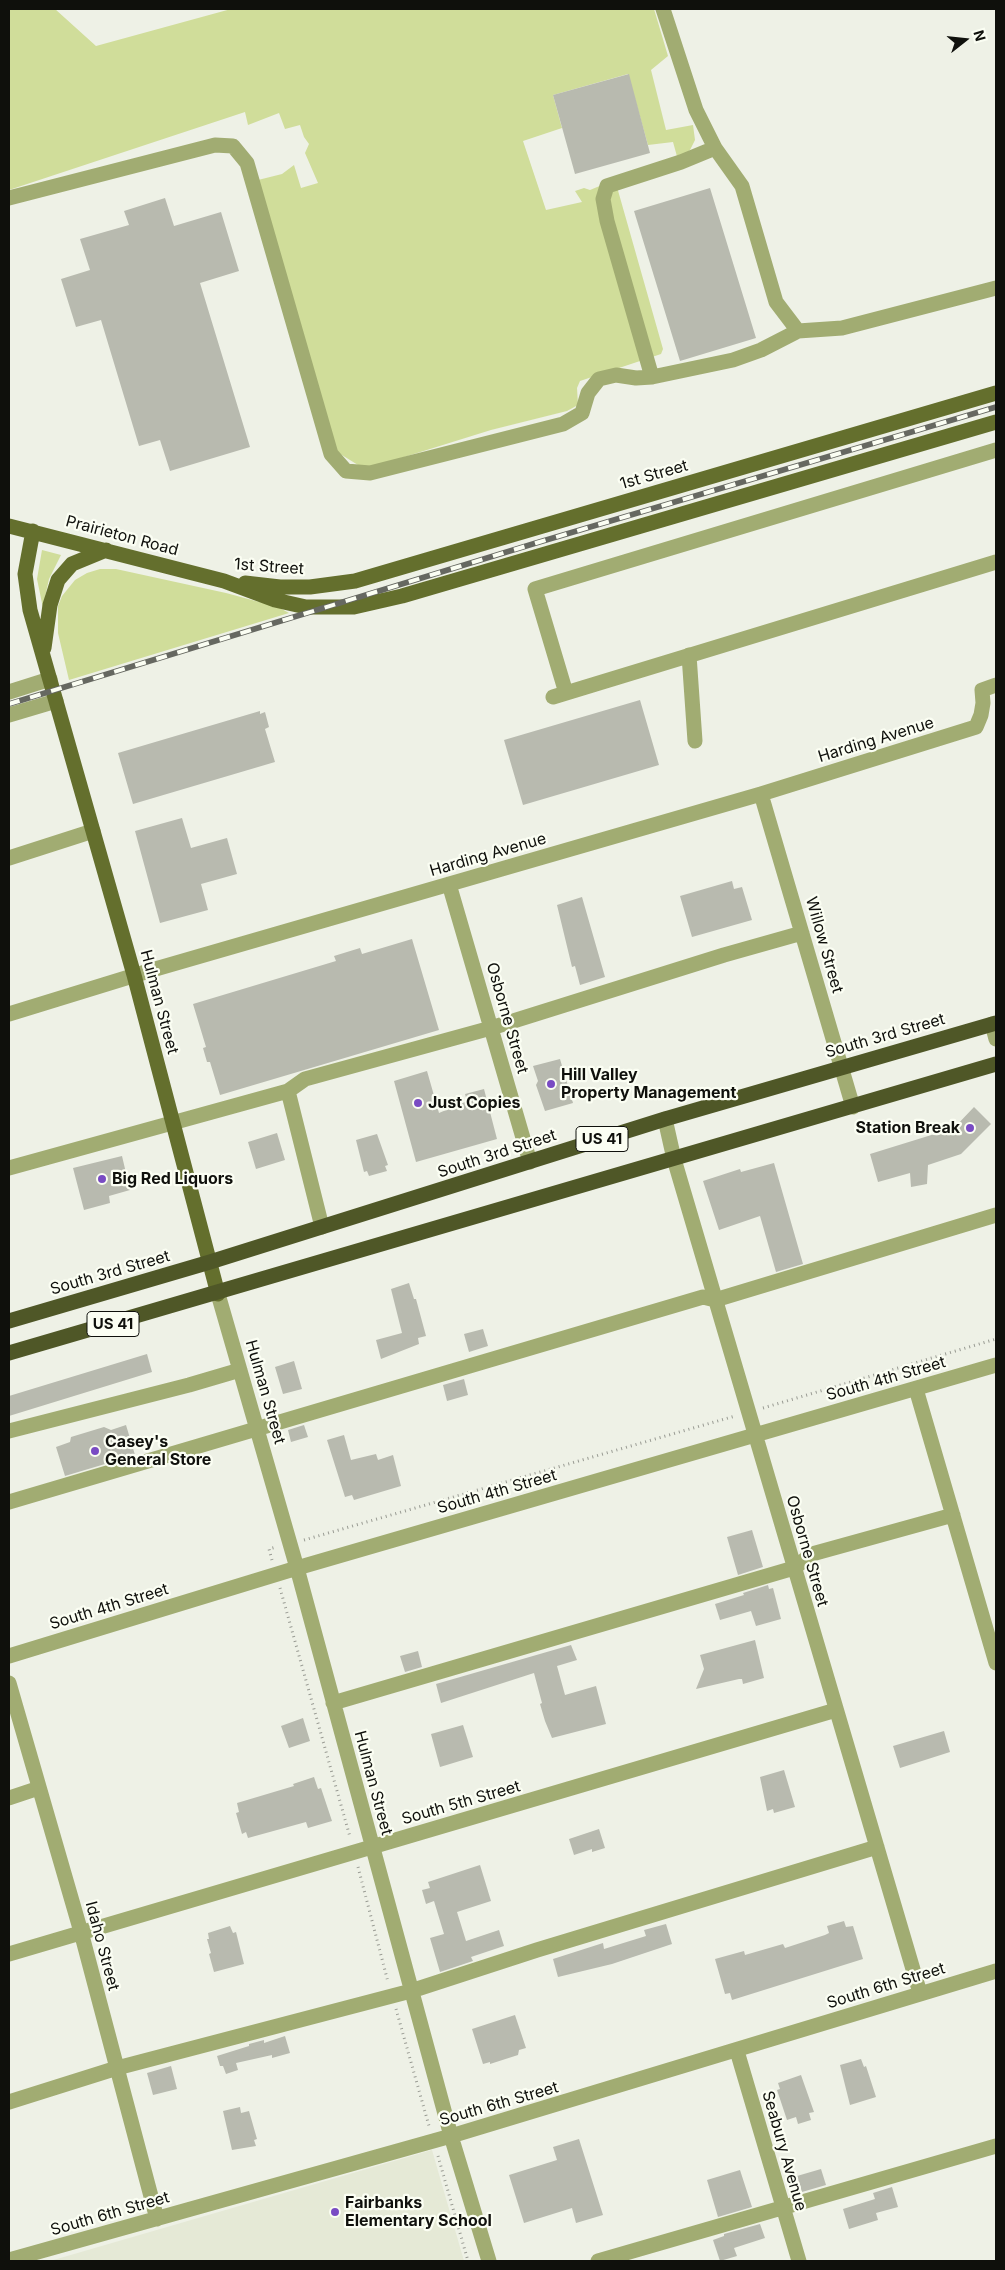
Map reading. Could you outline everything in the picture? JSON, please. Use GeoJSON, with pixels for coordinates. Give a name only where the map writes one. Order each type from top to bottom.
{"type":"FeatureCollection","features":[{"type":"Feature","properties":{"kind":"highway","name":"South 3rd Street"},"geometry":{"type":"LineString","coordinates":[[9,1321],[322,1228],[665,1119],[841,1066],[995,1029]]}},
{"type":"Feature","properties":{"kind":"highway","name":"US 41"},"geometry":{"type":"LineString","coordinates":[[9,1354],[996,1064]]}},
{"type":"Feature","properties":{"kind":"main road","name":"1st Street"},"geometry":{"type":"LineString","coordinates":[[224,581],[280,587],[310,587],[355,581],[996,394]]}},
{"type":"Feature","properties":{"kind":"main road","name":"1st Street"},"geometry":{"type":"LineString","coordinates":[[224,581],[275,600],[306,607],[338,609],[370,604],[996,422]]}},
{"type":"Feature","properties":{"kind":"main road","name":"Prairieton Road"},"geometry":{"type":"LineString","coordinates":[[9,523],[224,581]]}},
{"type":"Feature","properties":{"kind":"main road","name":"Hulman Street"},"geometry":{"type":"LineString","coordinates":[[33,531],[26,560],[26,589],[42,654],[134,975],[218,1294]]}},
{"type":"Feature","properties":{"kind":"main road"},"geometry":{"type":"LineString","coordinates":[[42,654],[50,605],[58,580],[72,564],[85,557],[106,550]]}},
{"type":"Feature","properties":{"kind":"street"},"geometry":{"type":"LineString","coordinates":[[664,9],[696,110],[715,148],[742,186],[776,302],[798,332]]}},
{"type":"Feature","properties":{"kind":"street"},"geometry":{"type":"LineString","coordinates":[[9,198],[215,145],[233,146],[247,164],[332,454],[346,471],[370,473],[563,424],[582,413],[588,393],[599,379],[616,375],[636,378],[652,377],[733,360],[761,350],[798,332],[842,328],[996,288]]}},
{"type":"Feature","properties":{"kind":"street"},"geometry":{"type":"LineString","coordinates":[[652,377],[602,199],[607,186],[681,162],[715,148]]}},
{"type":"Feature","properties":{"kind":"street"},"geometry":{"type":"LineString","coordinates":[[996,450],[535,589],[560,695],[996,562]]}},
{"type":"Feature","properties":{"kind":"street"},"geometry":{"type":"LineString","coordinates":[[689,655],[695,742]]}},
{"type":"Feature","properties":{"kind":"street"},"geometry":{"type":"LineString","coordinates":[[9,692],[50,679]]}},
{"type":"Feature","properties":{"kind":"street","name":"Harding Avenue"},"geometry":{"type":"LineString","coordinates":[[9,1014],[134,975],[761,794],[976,727],[983,703],[982,690],[996,686]]}},
{"type":"Feature","properties":{"kind":"street"},"geometry":{"type":"LineString","coordinates":[[9,715],[56,701]]}},
{"type":"Feature","properties":{"kind":"street","name":"Willow Street"},"geometry":{"type":"LineString","coordinates":[[761,794],[853,1107]]}},
{"type":"Feature","properties":{"kind":"street"},"geometry":{"type":"LineString","coordinates":[[9,858],[93,831]]}},
{"type":"Feature","properties":{"kind":"street","name":"Osborne Street"},"geometry":{"type":"LineString","coordinates":[[449,884],[530,1162]]}},
{"type":"Feature","properties":{"kind":"street"},"geometry":{"type":"LineString","coordinates":[[9,1168],[138,1134],[173,1122],[288,1091],[304,1079],[491,1028],[724,955],[802,933]]}},
{"type":"Feature","properties":{"kind":"street"},"geometry":{"type":"LineString","coordinates":[[288,1091],[322,1228]]}},
{"type":"Feature","properties":{"kind":"street","name":"Osborne Street"},"geometry":{"type":"LineString","coordinates":[[665,1119],[674,1158],[715,1300],[920,1992]]}},
{"type":"Feature","properties":{"kind":"street"},"geometry":{"type":"LineString","coordinates":[[9,1502],[257,1427],[703,1297],[715,1300],[996,1215]]}},
{"type":"Feature","properties":{"kind":"street","name":"Hulman Street"},"geometry":{"type":"LineString","coordinates":[[218,1294],[297,1568],[451,2136],[489,2261]]}},
{"type":"Feature","properties":{"kind":"street","name":"South 4th Street"},"geometry":{"type":"LineString","coordinates":[[9,1656],[276,1574],[996,1365]]}},
{"type":"Feature","properties":{"kind":"street"},"geometry":{"type":"LineString","coordinates":[[9,1431],[240,1370]]}},
{"type":"Feature","properties":{"kind":"street"},"geometry":{"type":"LineString","coordinates":[[916,1389],[996,1663]]}},
{"type":"Feature","properties":{"kind":"street"},"geometry":{"type":"LineString","coordinates":[[333,1703],[794,1568],[812,1554],[953,1515]]}},
{"type":"Feature","properties":{"kind":"street","name":"Idaho Street"},"geometry":{"type":"LineString","coordinates":[[9,1683],[81,1932],[157,2219]]}},
{"type":"Feature","properties":{"kind":"street","name":"South 5th Street"},"geometry":{"type":"LineString","coordinates":[[9,1954],[836,1710]]}},
{"type":"Feature","properties":{"kind":"street"},"geometry":{"type":"LineString","coordinates":[[9,1798],[39,1788]]}},
{"type":"Feature","properties":{"kind":"street"},"geometry":{"type":"LineString","coordinates":[[9,2102],[117,2068],[411,1991],[537,1950],[877,1847]]}},
{"type":"Feature","properties":{"kind":"street","name":"South 6th Street"},"geometry":{"type":"LineString","coordinates":[[9,2260],[433,2142],[736,2051],[920,1992],[996,1971]]}},
{"type":"Feature","properties":{"kind":"street","name":"Seabury Avenue"},"geometry":{"type":"LineString","coordinates":[[736,2051],[799,2261]]}},
{"type":"Feature","properties":{"kind":"street"},"geometry":{"type":"LineString","coordinates":[[598,2261],[996,2146]]}},
{"type":"Feature","properties":{"kind":"path"},"geometry":{"type":"LineString","coordinates":[[468,2261],[392,1996],[269,1549],[312,1539],[996,1339]]}},
{"type":"Feature","properties":{"kind":"shaded area","name":"Fairbanks Elementary School"},"geometry":{"type":"Polygon","coordinates":[[[432,2150],[464,2261],[50,2261],[432,2150]]]}},
{"type":"Feature","properties":{"kind":"green space"},"geometry":{"type":"Polygon","coordinates":[[[9,9],[55,9],[96,46],[231,9],[654,9],[668,56],[651,70],[666,130],[693,125],[695,140],[690,150],[678,160],[673,142],[648,145],[628,74],[553,95],[562,128],[523,141],[546,210],[582,202],[575,191],[584,188],[590,190],[602,185],[617,187],[663,349],[661,354],[580,381],[577,388],[578,405],[567,411],[491,430],[369,468],[358,465],[337,452],[258,180],[282,174],[294,165],[301,188],[318,183],[305,153],[309,144],[304,137],[300,125],[285,129],[279,113],[248,125],[245,112],[9,190],[9,9]]]}},
{"type":"Feature","properties":{"kind":"green space"},"geometry":{"type":"Polygon","coordinates":[[[42,550],[61,555],[49,579],[44,613],[37,579],[42,550]]]}},
{"type":"Feature","properties":{"kind":"green space"},"geometry":{"type":"Polygon","coordinates":[[[100,569],[116,569],[226,593],[278,607],[289,613],[69,680],[58,633],[58,606],[62,596],[75,580],[87,573],[100,569]]]}},
{"type":"Feature","properties":{"kind":"building"},"geometry":{"type":"Polygon","coordinates":[[[629,74],[650,153],[575,174],[553,95],[629,74]]]}},
{"type":"Feature","properties":{"kind":"building"},"geometry":{"type":"Polygon","coordinates":[[[710,188],[756,338],[680,361],[634,211],[710,188]]]}},
{"type":"Feature","properties":{"kind":"building"},"geometry":{"type":"Polygon","coordinates":[[[165,198],[174,226],[221,212],[239,271],[200,283],[250,447],[170,471],[160,440],[139,446],[101,320],[76,327],[61,279],[90,270],[80,239],[129,225],[124,211],[165,198]]]}},
{"type":"Feature","properties":{"kind":"building"},"geometry":{"type":"Polygon","coordinates":[[[640,700],[659,765],[523,805],[504,740],[640,700]]]}},
{"type":"Feature","properties":{"kind":"building"},"geometry":{"type":"Polygon","coordinates":[[[260,711],[260,714],[265,712],[269,727],[265,729],[275,762],[133,804],[118,753],[260,711]]]}},
{"type":"Feature","properties":{"kind":"building"},"geometry":{"type":"Polygon","coordinates":[[[182,818],[191,848],[227,838],[237,874],[201,884],[208,910],[160,923],[135,831],[182,818]]]}},
{"type":"Feature","properties":{"kind":"building"},"geometry":{"type":"Polygon","coordinates":[[[732,881],[734,889],[742,887],[752,920],[692,937],[680,896],[732,881]]]}},
{"type":"Feature","properties":{"kind":"building"},"geometry":{"type":"Polygon","coordinates":[[[582,897],[605,977],[580,985],[575,966],[572,967],[557,905],[582,897]]]}},
{"type":"Feature","properties":{"kind":"building"},"geometry":{"type":"Polygon","coordinates":[[[412,939],[439,1030],[220,1095],[210,1062],[207,1062],[203,1048],[206,1047],[193,1004],[336,961],[334,956],[360,948],[362,954],[412,939]]]}},
{"type":"Feature","properties":{"kind":"building","name":"Hill Valley Property Management"},"geometry":{"type":"Polygon","coordinates":[[[560,1059],[573,1103],[545,1111],[536,1085],[538,1081],[533,1066],[560,1059]]]}},
{"type":"Feature","properties":{"kind":"building"},"geometry":{"type":"Polygon","coordinates":[[[427,1071],[439,1113],[467,1101],[465,1094],[484,1089],[497,1139],[416,1162],[394,1081],[427,1071]]]}},
{"type":"Feature","properties":{"kind":"building"},"geometry":{"type":"Polygon","coordinates":[[[974,1107],[991,1124],[961,1154],[928,1165],[927,1184],[911,1187],[910,1173],[878,1182],[870,1154],[954,1128],[974,1107]]]}},
{"type":"Feature","properties":{"kind":"building"},"geometry":{"type":"Polygon","coordinates":[[[277,1133],[285,1160],[256,1169],[248,1142],[277,1133]]]}},
{"type":"Feature","properties":{"kind":"building"},"geometry":{"type":"Polygon","coordinates":[[[377,1134],[388,1165],[385,1166],[387,1171],[369,1176],[367,1171],[364,1172],[356,1140],[377,1134]]]}},
{"type":"Feature","properties":{"kind":"building","name":"Big Red Liquors"},"geometry":{"type":"Polygon","coordinates":[[[122,1156],[130,1190],[109,1196],[110,1203],[84,1210],[73,1168],[122,1156]]]}},
{"type":"Feature","properties":{"kind":"building"},"geometry":{"type":"Polygon","coordinates":[[[774,1163],[803,1264],[776,1272],[760,1216],[719,1230],[703,1181],[740,1169],[741,1172],[774,1163]]]}},
{"type":"Feature","properties":{"kind":"building"},"geometry":{"type":"Polygon","coordinates":[[[409,1283],[414,1299],[416,1299],[426,1336],[418,1338],[419,1344],[381,1359],[376,1340],[402,1333],[391,1289],[409,1283]]]}},
{"type":"Feature","properties":{"kind":"building"},"geometry":{"type":"Polygon","coordinates":[[[483,1329],[488,1346],[469,1352],[464,1334],[483,1329]]]}},
{"type":"Feature","properties":{"kind":"building","name":"Casey's General Store"},"geometry":{"type":"Polygon","coordinates":[[[147,1354],[152,1372],[9,1416],[9,1396],[147,1354]]]}},
{"type":"Feature","properties":{"kind":"building"},"geometry":{"type":"Polygon","coordinates":[[[294,1361],[302,1389],[283,1394],[275,1367],[294,1361]]]}},
{"type":"Feature","properties":{"kind":"building"},"geometry":{"type":"Polygon","coordinates":[[[464,1379],[468,1395],[447,1401],[443,1385],[464,1379]]]}},
{"type":"Feature","properties":{"kind":"building","name":"Casey's General Store"},"geometry":{"type":"Polygon","coordinates":[[[126,1425],[135,1455],[65,1476],[56,1447],[70,1442],[71,1437],[104,1427],[111,1430],[126,1425]]]}},
{"type":"Feature","properties":{"kind":"building"},"geometry":{"type":"Polygon","coordinates":[[[304,1425],[308,1437],[291,1442],[288,1430],[304,1425]]]}},
{"type":"Feature","properties":{"kind":"building"},"geometry":{"type":"Polygon","coordinates":[[[344,1435],[351,1460],[376,1454],[378,1460],[393,1455],[401,1486],[354,1500],[352,1495],[345,1497],[327,1440],[344,1435]]]}},
{"type":"Feature","properties":{"kind":"building"},"geometry":{"type":"Polygon","coordinates":[[[752,1530],[763,1567],[738,1575],[727,1537],[752,1530]]]}},
{"type":"Feature","properties":{"kind":"building"},"geometry":{"type":"Polygon","coordinates":[[[768,1585],[769,1589],[773,1588],[781,1619],[756,1626],[751,1611],[720,1620],[715,1604],[768,1585]]]}},
{"type":"Feature","properties":{"kind":"building"},"geometry":{"type":"Polygon","coordinates":[[[755,1640],[764,1678],[743,1684],[742,1679],[739,1679],[696,1689],[704,1669],[700,1655],[755,1640]]]}},
{"type":"Feature","properties":{"kind":"building"},"geometry":{"type":"Polygon","coordinates":[[[571,1645],[577,1660],[557,1666],[565,1695],[596,1686],[606,1724],[552,1738],[540,1704],[542,1703],[534,1673],[441,1703],[436,1684],[571,1645]]]}},
{"type":"Feature","properties":{"kind":"building"},"geometry":{"type":"Polygon","coordinates":[[[418,1651],[422,1667],[405,1672],[400,1656],[418,1651]]]}},
{"type":"Feature","properties":{"kind":"building"},"geometry":{"type":"Polygon","coordinates":[[[303,1718],[310,1741],[289,1748],[281,1726],[303,1718]]]}},
{"type":"Feature","properties":{"kind":"building"},"geometry":{"type":"Polygon","coordinates":[[[463,1725],[473,1757],[440,1767],[431,1734],[463,1725]]]}},
{"type":"Feature","properties":{"kind":"building"},"geometry":{"type":"Polygon","coordinates":[[[944,1731],[950,1752],[900,1768],[893,1746],[944,1731]]]}},
{"type":"Feature","properties":{"kind":"building"},"geometry":{"type":"Polygon","coordinates":[[[784,1770],[795,1807],[774,1813],[773,1809],[767,1811],[760,1777],[784,1770]]]}},
{"type":"Feature","properties":{"kind":"building"},"geometry":{"type":"Polygon","coordinates":[[[314,1777],[318,1789],[321,1788],[332,1821],[308,1828],[306,1822],[248,1838],[246,1832],[242,1834],[236,1813],[239,1812],[237,1803],[294,1786],[293,1784],[314,1777]]]}},
{"type":"Feature","properties":{"kind":"building"},"geometry":{"type":"Polygon","coordinates":[[[599,1829],[605,1848],[592,1852],[592,1849],[574,1855],[569,1839],[599,1829]]]}},
{"type":"Feature","properties":{"kind":"building"},"geometry":{"type":"Polygon","coordinates":[[[480,1865],[491,1901],[457,1912],[466,1941],[499,1930],[504,1946],[471,1957],[473,1961],[440,1972],[430,1938],[444,1934],[434,1901],[426,1904],[422,1890],[430,1888],[428,1882],[480,1865]]]}},
{"type":"Feature","properties":{"kind":"building"},"geometry":{"type":"Polygon","coordinates":[[[844,1921],[846,1927],[853,1926],[863,1959],[732,2000],[730,1993],[725,1994],[715,1959],[744,1951],[745,1955],[783,1944],[785,1948],[825,1935],[829,1933],[827,1926],[844,1921]]]}},
{"type":"Feature","properties":{"kind":"building"},"geometry":{"type":"Polygon","coordinates":[[[666,1924],[672,1944],[612,1964],[558,1977],[553,1959],[603,1943],[604,1949],[646,1936],[644,1930],[666,1924]]]}},
{"type":"Feature","properties":{"kind":"building"},"geometry":{"type":"Polygon","coordinates":[[[230,1926],[233,1933],[236,1932],[244,1964],[214,1972],[209,1954],[211,1953],[207,1939],[209,1939],[208,1933],[230,1926]]]}},
{"type":"Feature","properties":{"kind":"building"},"geometry":{"type":"Polygon","coordinates":[[[515,2015],[526,2048],[519,2050],[518,2055],[490,2064],[490,2062],[483,2064],[472,2029],[515,2015]]]}},
{"type":"Feature","properties":{"kind":"building"},"geometry":{"type":"Polygon","coordinates":[[[285,2036],[290,2053],[272,2058],[272,2055],[236,2063],[238,2070],[226,2074],[223,2066],[220,2066],[217,2056],[249,2046],[249,2044],[264,2040],[264,2043],[285,2036]]]}},
{"type":"Feature","properties":{"kind":"building"},"geometry":{"type":"Polygon","coordinates":[[[861,2059],[864,2067],[866,2066],[876,2097],[850,2105],[840,2065],[861,2059]]]}},
{"type":"Feature","properties":{"kind":"building"},"geometry":{"type":"Polygon","coordinates":[[[171,2066],[177,2089],[153,2095],[147,2073],[171,2066]]]}},
{"type":"Feature","properties":{"kind":"building"},"geometry":{"type":"Polygon","coordinates":[[[801,2075],[814,2112],[809,2113],[811,2120],[798,2124],[796,2117],[787,2120],[777,2090],[780,2089],[778,2083],[801,2075]]]}},
{"type":"Feature","properties":{"kind":"building"},"geometry":{"type":"Polygon","coordinates":[[[240,2107],[241,2113],[249,2111],[257,2139],[254,2140],[256,2146],[232,2150],[223,2111],[240,2107]]]}},
{"type":"Feature","properties":{"kind":"building"},"geometry":{"type":"Polygon","coordinates":[[[579,2139],[603,2215],[576,2223],[572,2208],[524,2223],[509,2175],[557,2160],[553,2147],[579,2139]]]}},
{"type":"Feature","properties":{"kind":"building"},"geometry":{"type":"Polygon","coordinates":[[[821,2169],[826,2185],[802,2192],[797,2176],[821,2169]]]}},
{"type":"Feature","properties":{"kind":"building"},"geometry":{"type":"Polygon","coordinates":[[[740,2170],[752,2207],[718,2217],[707,2180],[740,2170]]]}},
{"type":"Feature","properties":{"kind":"building"},"geometry":{"type":"Polygon","coordinates":[[[892,2187],[898,2207],[876,2213],[878,2220],[849,2229],[843,2209],[875,2199],[873,2193],[892,2187]]]}},
{"type":"Feature","properties":{"kind":"building"},"geometry":{"type":"Polygon","coordinates":[[[760,2224],[765,2238],[734,2248],[737,2256],[720,2261],[713,2240],[724,2236],[724,2234],[760,2224]]]}},
{"type":"Feature","properties":{"kind":"railway"},"geometry":{"type":"LineString","coordinates":[[9,704],[536,543],[996,407]]}},
{"type":"Feature","properties":{"kind":"place","name":"Hill Valley Property Management"},"geometry":{"type":"Point","coordinates":[551,1084]}},
{"type":"Feature","properties":{"kind":"place","name":"Just Copies"},"geometry":{"type":"Point","coordinates":[418,1103]}},
{"type":"Feature","properties":{"kind":"place","name":"Station Break"},"geometry":{"type":"Point","coordinates":[970,1128]}},
{"type":"Feature","properties":{"kind":"place","name":"Big Red Liquors"},"geometry":{"type":"Point","coordinates":[102,1179]}},
{"type":"Feature","properties":{"kind":"place","name":"Casey's General Store"},"geometry":{"type":"Point","coordinates":[95,1451]}},
{"type":"Feature","properties":{"kind":"place","name":"Fairbanks Elementary School"},"geometry":{"type":"Point","coordinates":[335,2212]}}]}
